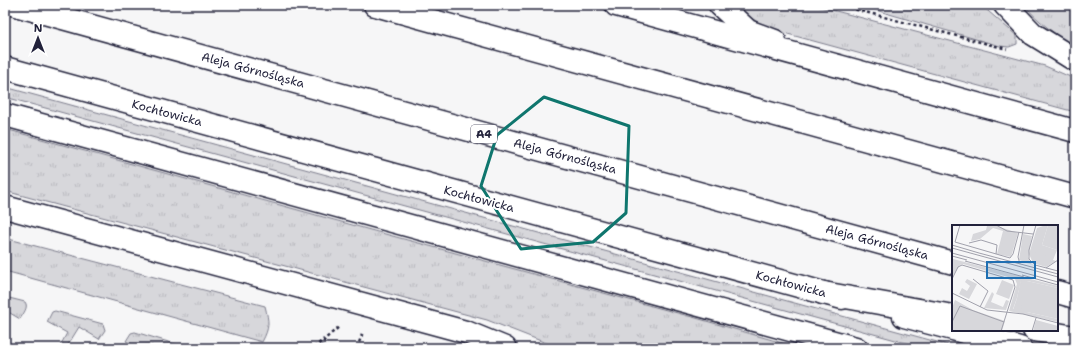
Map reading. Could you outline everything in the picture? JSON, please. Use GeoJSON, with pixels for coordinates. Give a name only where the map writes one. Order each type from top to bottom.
{"type":"FeatureCollection","features":[{"type":"Feature","properties":{"kind":"main road","name":"Aleja Górnośląska"},"geometry":{"type":"LineString","coordinates":[[15,5],[952,263]]}},
{"type":"Feature","properties":{"kind":"main road"},"geometry":{"type":"LineString","coordinates":[[375,5],[1075,197]]}},
{"type":"Feature","properties":{"kind":"main road"},"geometry":{"type":"LineString","coordinates":[[616,5],[1075,131]]}},
{"type":"Feature","properties":{"kind":"main road"},"geometry":{"type":"LineString","coordinates":[[720,5],[748,31],[847,68]]}},
{"type":"Feature","properties":{"kind":"main road"},"geometry":{"type":"LineString","coordinates":[[1005,5],[1033,34],[1075,60]]}},
{"type":"Feature","properties":{"kind":"main road","name":"Kochłowicka"},"geometry":{"type":"LineString","coordinates":[[5,68],[952,329]]}},
{"type":"Feature","properties":{"kind":"main road"},"geometry":{"type":"LineString","coordinates":[[5,115],[856,348]]}},
{"type":"Feature","properties":{"kind":"main road"},"geometry":{"type":"LineString","coordinates":[[5,208],[466,332],[505,348]]}},
{"type":"Feature","properties":{"kind":"main road"},"geometry":{"type":"LineString","coordinates":[[1058,292],[1075,297]]}},
{"type":"Feature","properties":{"kind":"main road"},"geometry":{"type":"LineString","coordinates":[[823,293],[952,316]]}},
{"type":"Feature","properties":{"kind":"main road","name":"Kochłowicka"},"geometry":{"type":"LineString","coordinates":[[958,331],[1020,348]]}},
{"type":"Feature","properties":{"kind":"main road"},"geometry":{"type":"LineString","coordinates":[[1040,331],[1075,337]]}},
{"type":"Feature","properties":{"kind":"path"},"geometry":{"type":"LineString","coordinates":[[838,5],[1014,51]]}},
{"type":"Feature","properties":{"kind":"path"},"geometry":{"type":"LineString","coordinates":[[314,348],[325,339]]}},
{"type":"Feature","properties":{"kind":"highlighted area"},"geometry":{"type":"Polygon","coordinates":[[[544,97],[629,126],[626,213],[593,242],[521,249],[481,186],[497,135],[544,97]]]}},
{"type":"Feature","properties":{"kind":"green space"},"geometry":{"type":"Polygon","coordinates":[[[736,5],[813,5],[1045,66],[1075,79],[1075,112],[773,30],[744,13],[736,5]]]}},
{"type":"Feature","properties":{"kind":"green space"},"geometry":{"type":"Polygon","coordinates":[[[858,5],[981,5],[1017,36],[1017,44],[1009,47],[1000,46],[858,5]]]}},
{"type":"Feature","properties":{"kind":"green space"},"geometry":{"type":"Polygon","coordinates":[[[1024,5],[1075,5],[1075,48],[1048,28],[1024,5]]]}},
{"type":"Feature","properties":{"kind":"green space"},"geometry":{"type":"Polygon","coordinates":[[[5,87],[959,348],[925,348],[5,97],[5,87]]]}},
{"type":"Feature","properties":{"kind":"green space"},"geometry":{"type":"Polygon","coordinates":[[[5,129],[696,318],[800,348],[559,348],[487,320],[5,191],[5,129]]]}},
{"type":"Feature","properties":{"kind":"green space"},"geometry":{"type":"Polygon","coordinates":[[[5,238],[265,306],[268,328],[262,342],[5,271],[5,238]]]}},
{"type":"Feature","properties":{"kind":"green space"},"geometry":{"type":"Polygon","coordinates":[[[5,297],[25,302],[26,308],[20,319],[5,310],[5,297]]]}},
{"type":"Feature","properties":{"kind":"green space"},"geometry":{"type":"Polygon","coordinates":[[[55,311],[103,324],[105,330],[99,339],[79,327],[66,348],[59,348],[67,333],[47,322],[52,312],[55,311]]]}},
{"type":"Feature","properties":{"kind":"green space"},"geometry":{"type":"Polygon","coordinates":[[[135,332],[182,346],[183,348],[162,348],[159,346],[157,348],[138,348],[126,341],[131,333],[135,332]]]}}]}
